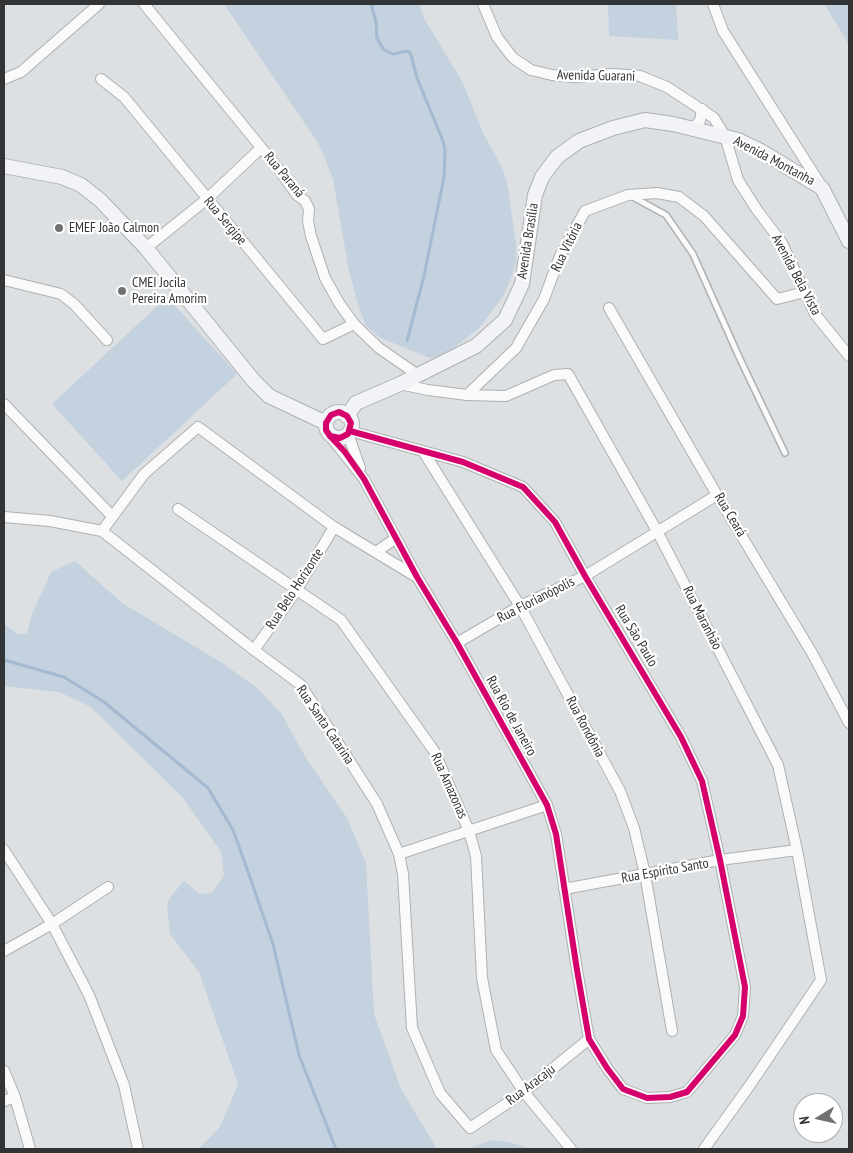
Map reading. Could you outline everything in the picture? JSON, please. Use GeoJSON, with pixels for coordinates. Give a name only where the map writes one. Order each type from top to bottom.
{"type":"FeatureCollection","features":[{"type":"Feature","properties":{"kind":"street"},"geometry":{"type":"LineString","coordinates":[[4,79],[21,72],[99,4]]}},
{"type":"Feature","properties":{"kind":"street","name":"Rua Paraná"},"geometry":{"type":"LineString","coordinates":[[144,4],[297,195],[305,201],[310,210],[308,220],[311,236],[325,278],[354,324],[379,348],[418,375]]}},
{"type":"Feature","properties":{"kind":"street","name":"Avenida Guarani"},"geometry":{"type":"LineString","coordinates":[[483,4],[497,37],[513,58],[531,70],[552,75],[574,77],[612,74],[640,76],[667,87],[702,109],[714,118],[725,136]]}},
{"type":"Feature","properties":{"kind":"street"},"geometry":{"type":"LineString","coordinates":[[713,4],[723,31],[822,188]]}},
{"type":"Feature","properties":{"kind":"street","name":"Rua Sergipe"},"geometry":{"type":"LineString","coordinates":[[101,79],[124,97],[322,339],[354,324]]}},
{"type":"Feature","properties":{"kind":"street"},"geometry":{"type":"LineString","coordinates":[[693,128],[700,121],[702,109]]}},
{"type":"Feature","properties":{"kind":"street","name":"Avenida Brasília"},"geometry":{"type":"LineString","coordinates":[[347,416],[356,403],[400,384],[476,346],[505,320],[522,284],[535,195],[542,177],[557,157],[579,141],[613,128],[646,120],[725,136]]}},
{"type":"Feature","properties":{"kind":"street","name":"Avenida Montanha"},"geometry":{"type":"LineString","coordinates":[[725,136],[761,151],[822,188],[849,241]]}},
{"type":"Feature","properties":{"kind":"street","name":"Avenida Bela Vista"},"geometry":{"type":"LineString","coordinates":[[725,136],[738,180],[757,210],[782,243],[815,314],[849,356]]}},
{"type":"Feature","properties":{"kind":"street"},"geometry":{"type":"LineString","coordinates":[[146,248],[207,199],[261,148]]}},
{"type":"Feature","properties":{"kind":"street"},"geometry":{"type":"LineString","coordinates":[[4,166],[62,177],[81,186],[100,200],[146,248],[253,380],[269,396],[328,429],[340,438],[349,433],[351,423],[344,413],[335,413],[331,415],[328,429]]}},
{"type":"Feature","properties":{"kind":"street","name":"Rua Vitória"},"geometry":{"type":"LineString","coordinates":[[467,395],[516,348],[544,298],[560,256],[585,211],[628,195],[657,193],[679,197],[704,216],[778,299],[805,292]]}},
{"type":"Feature","properties":{"kind":"street"},"geometry":{"type":"LineString","coordinates":[[4,280],[61,294],[74,304],[107,340]]}},
{"type":"Feature","properties":{"kind":"street","name":"Rua Ceará"},"geometry":{"type":"LineString","coordinates":[[609,308],[717,495],[812,653],[849,722]]}},
{"type":"Feature","properties":{"kind":"street","name":"Rua Maranhão"},"geometry":{"type":"LineString","coordinates":[[467,395],[506,396],[554,375],[568,374],[657,531],[778,765],[797,850],[821,980],[704,1149]]}},
{"type":"Feature","properties":{"kind":"street"},"geometry":{"type":"LineString","coordinates":[[400,384],[467,395]]}},
{"type":"Feature","properties":{"kind":"street"},"geometry":{"type":"LineString","coordinates":[[4,404],[112,516],[102,531],[50,521],[4,517]]}},
{"type":"Feature","properties":{"kind":"street","name":"Rua Rio de Janeiro"},"geometry":{"type":"LineString","coordinates":[[112,516],[144,474],[198,427],[334,527],[416,576]]}},
{"type":"Feature","properties":{"kind":"street","name":"Rua Rio de Janeiro"},"geometry":{"type":"LineString","coordinates":[[328,429],[364,479],[416,576],[457,643],[547,805],[556,834],[589,1039]]}},
{"type":"Feature","properties":{"kind":"street","name":"Rua Rio de Janeiro"},"geometry":{"type":"LineString","coordinates":[[349,433],[364,479]]}},
{"type":"Feature","properties":{"kind":"street","name":"Rua São Paulo"},"geometry":{"type":"LineString","coordinates":[[349,433],[463,462],[523,487],[555,522],[681,737],[702,780],[745,987],[743,1016],[735,1035],[687,1092],[670,1097],[647,1098],[623,1089],[589,1039]]}},
{"type":"Feature","properties":{"kind":"street","name":"Rua Rondônia"},"geometry":{"type":"LineString","coordinates":[[423,451],[520,606],[620,791],[634,828],[645,874],[672,1031]]}},
{"type":"Feature","properties":{"kind":"street","name":"Rua Florianópolis"},"geometry":{"type":"LineString","coordinates":[[457,643],[520,606],[585,576],[717,495]]}},
{"type":"Feature","properties":{"kind":"street","name":"Rua Amazonas"},"geometry":{"type":"LineString","coordinates":[[178,509],[341,620],[434,750],[469,831],[476,856],[482,978],[488,1017],[496,1050],[524,1092],[571,1149]]}},
{"type":"Feature","properties":{"kind":"street","name":"Rua Belo Horizonte"},"geometry":{"type":"LineString","coordinates":[[254,650],[296,591],[334,527]]}},
{"type":"Feature","properties":{"kind":"street","name":"Rua Santa Catarina"},"geometry":{"type":"LineString","coordinates":[[102,531],[301,685],[377,804],[399,854],[403,874],[412,1028],[440,1093],[470,1128]]}},
{"type":"Feature","properties":{"kind":"street"},"geometry":{"type":"LineString","coordinates":[[376,552],[396,538]]}},
{"type":"Feature","properties":{"kind":"street"},"geometry":{"type":"LineString","coordinates":[[399,854],[547,805]]}},
{"type":"Feature","properties":{"kind":"street"},"geometry":{"type":"LineString","coordinates":[[4,850],[52,924],[89,995],[124,1085],[138,1149]]}},
{"type":"Feature","properties":{"kind":"street","name":"Rua Espírito Santo"},"geometry":{"type":"LineString","coordinates":[[564,889],[720,860],[797,850]]}},
{"type":"Feature","properties":{"kind":"street"},"geometry":{"type":"LineString","coordinates":[[4,951],[52,924],[108,887]]}},
{"type":"Feature","properties":{"kind":"street","name":"Rua Aracaju"},"geometry":{"type":"LineString","coordinates":[[470,1128],[524,1092],[589,1039]]}},
{"type":"Feature","properties":{"kind":"street"},"geometry":{"type":"LineString","coordinates":[[4,1071],[15,1097],[30,1149]]}},
{"type":"Feature","properties":{"kind":"street"},"geometry":{"type":"LineString","coordinates":[[4,1101],[15,1097]]}},
{"type":"Feature","properties":{"kind":"lane"},"geometry":{"type":"LineString","coordinates":[[628,195],[666,215],[693,254],[785,453]]}},
{"type":"Feature","properties":{"kind":"shaded area"},"geometry":{"type":"Polygon","coordinates":[[[224,4],[419,4],[425,20],[462,81],[484,135],[503,169],[508,187],[516,244],[516,263],[502,298],[479,328],[449,352],[430,358],[381,338],[366,326],[349,271],[333,179],[326,161],[318,143],[224,4]]]}},
{"type":"Feature","properties":{"kind":"shaded area"},"geometry":{"type":"Polygon","coordinates":[[[608,4],[676,4],[678,40],[609,36],[608,4]]]}},
{"type":"Feature","properties":{"kind":"shaded area"},"geometry":{"type":"Polygon","coordinates":[[[849,4],[849,45],[825,5],[849,4]]]}},
{"type":"Feature","properties":{"kind":"shaded area"},"geometry":{"type":"Polygon","coordinates":[[[167,297],[237,374],[122,481],[52,404],[167,297]]]}},
{"type":"Feature","properties":{"kind":"shaded area"},"geometry":{"type":"Polygon","coordinates":[[[75,561],[122,603],[219,661],[256,687],[281,713],[306,758],[347,818],[366,863],[374,1014],[401,1089],[437,1149],[199,1149],[220,1127],[238,1084],[199,972],[170,934],[167,904],[184,881],[200,894],[212,893],[224,875],[221,852],[183,798],[91,707],[59,692],[4,686],[4,624],[18,634],[27,634],[32,614],[51,572],[75,561]]]}},
{"type":"Feature","properties":{"kind":"shaded area"},"geometry":{"type":"Polygon","coordinates":[[[491,1140],[509,1142],[532,1149],[468,1149],[491,1140]]]}},
{"type":"Feature","properties":{"kind":"waterway"},"geometry":{"type":"LineString","coordinates":[[371,4],[376,22],[377,38],[384,50],[393,54],[408,51],[411,55],[417,78],[445,150],[444,177],[424,276],[407,341]]}},
{"type":"Feature","properties":{"kind":"waterway"},"geometry":{"type":"LineString","coordinates":[[4,660],[64,677],[104,702],[208,788],[233,830],[246,866],[273,944],[299,1055],[336,1149]]}},
{"type":"Feature","properties":{"kind":"cycle path"},"geometry":{"type":"LineString","coordinates":[[330,436],[340,438],[348,434],[351,423],[347,416],[339,412],[331,415],[326,423],[326,430],[330,436],[345,452],[364,479],[417,577],[457,643],[547,805],[556,834],[589,1039],[623,1089],[647,1098],[670,1097],[687,1092],[735,1035],[743,1016],[745,987],[702,781],[681,737],[555,522],[523,487],[463,462],[350,431]]}},
{"type":"Feature","properties":{"kind":"place","name":"EMEF João Calmon"},"geometry":{"type":"Point","coordinates":[59,228]}},
{"type":"Feature","properties":{"kind":"place","name":"CMEI Jocila Pereira Amorim"},"geometry":{"type":"Point","coordinates":[122,291]}}]}
